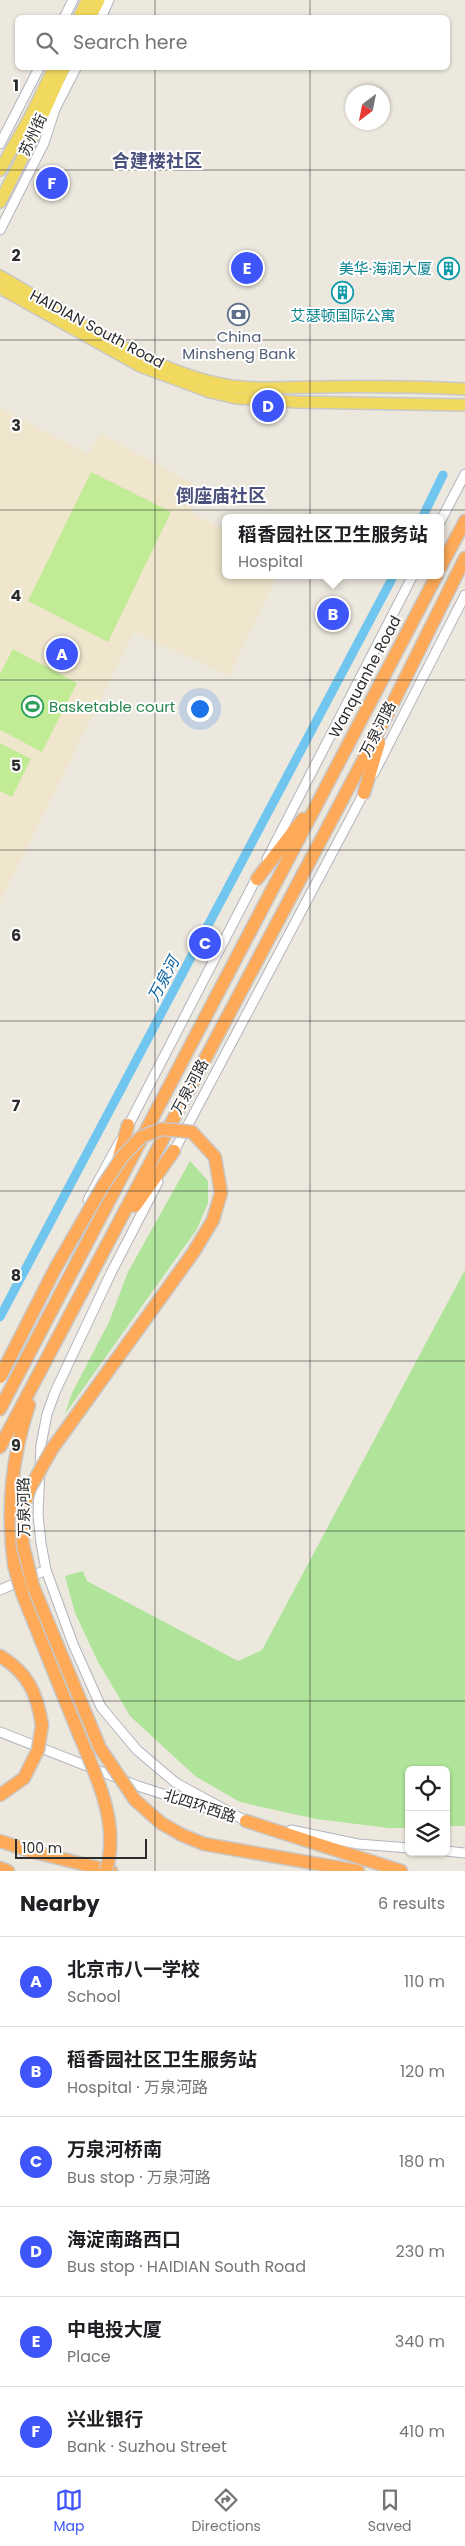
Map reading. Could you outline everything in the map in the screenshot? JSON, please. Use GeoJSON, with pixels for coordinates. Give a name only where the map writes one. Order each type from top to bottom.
{"type":"FeatureCollection","features":[{"type":"Feature","properties":{"kind":"highway"},"geometry":{"type":"LineString","coordinates":[[444,560],[465,521]]}},
{"type":"Feature","properties":{"kind":"highway"},"geometry":{"type":"LineString","coordinates":[[364,793],[387,715],[465,558]]}},
{"type":"Feature","properties":{"kind":"highway","name":"Wanquanhe Road"},"geometry":{"type":"LineString","coordinates":[[323,793],[435,579]]}},
{"type":"Feature","properties":{"kind":"highway","name":"万泉河路"},"geometry":{"type":"LineString","coordinates":[[0,1447],[387,715]]}},
{"type":"Feature","properties":{"kind":"highway"},"geometry":{"type":"LineString","coordinates":[[257,879],[323,793]]}},
{"type":"Feature","properties":{"kind":"highway","name":"万泉河路"},"geometry":{"type":"LineString","coordinates":[[0,1409],[323,793]]}},
{"type":"Feature","properties":{"kind":"highway"},"geometry":{"type":"LineString","coordinates":[[104,1212],[128,1126]]}},
{"type":"Feature","properties":{"kind":"highway"},"geometry":{"type":"LineString","coordinates":[[0,1377],[56,1267],[122,1157],[141,1137],[162,1128],[192,1132],[215,1157],[221,1193],[213,1220],[193,1253],[52,1449],[30,1488],[24,1506],[22,1524],[23,1545],[33,1586],[100,1748],[135,1800],[161,1823],[182,1835],[204,1844],[358,1871]]}},
{"type":"Feature","properties":{"kind":"highway"},"geometry":{"type":"LineString","coordinates":[[107,1244],[174,1151]]}},
{"type":"Feature","properties":{"kind":"highway"},"geometry":{"type":"LineString","coordinates":[[40,1370],[14,1457],[10,1517],[14,1565],[22,1593],[104,1798],[111,1826],[111,1846],[106,1871]]}},
{"type":"Feature","properties":{"kind":"highway"},"geometry":{"type":"LineString","coordinates":[[0,1656],[17,1669],[28,1681],[38,1701],[42,1724],[38,1750],[24,1778],[0,1795]]}},
{"type":"Feature","properties":{"kind":"highway"},"geometry":{"type":"LineString","coordinates":[[246,1821],[401,1871]]}},
{"type":"Feature","properties":{"kind":"highway"},"geometry":{"type":"LineString","coordinates":[[0,1841],[30,1851],[111,1871]]}},
{"type":"Feature","properties":{"kind":"highway"},"geometry":{"type":"LineString","coordinates":[[0,1868],[8,1871]]}},
{"type":"Feature","properties":{"kind":"main road"},"geometry":{"type":"LineString","coordinates":[[80,15],[87,0]]}},
{"type":"Feature","properties":{"kind":"main road"},"geometry":{"type":"LineString","coordinates":[[92,15],[99,0]]}},
{"type":"Feature","properties":{"kind":"main road","name":"苏州街"},"geometry":{"type":"LineString","coordinates":[[0,170],[53,70]]}},
{"type":"Feature","properties":{"kind":"main road","name":"苏州街"},"geometry":{"type":"LineString","coordinates":[[0,202],[33,137],[63,70]]}},
{"type":"Feature","properties":{"kind":"main road","name":"HAIDIAN South Road"},"geometry":{"type":"LineString","coordinates":[[0,276],[141,355],[211,382],[282,390],[303,387],[351,386],[465,389]]}},
{"type":"Feature","properties":{"kind":"main road","name":"HAIDIAN South Road"},"geometry":{"type":"LineString","coordinates":[[0,288],[140,366],[210,392],[236,398],[296,402],[465,405]]}},
{"type":"Feature","properties":{"kind":"street"},"geometry":{"type":"LineString","coordinates":[[66,15],[73,0]]}},
{"type":"Feature","properties":{"kind":"street"},"geometry":{"type":"LineString","coordinates":[[102,15],[109,0]]}},
{"type":"Feature","properties":{"kind":"street","name":"苏州街"},"geometry":{"type":"LineString","coordinates":[[0,144],[38,70]]}},
{"type":"Feature","properties":{"kind":"street"},"geometry":{"type":"LineString","coordinates":[[0,230],[44,143],[55,109],[75,70]]}},
{"type":"Feature","properties":{"kind":"street"},"geometry":{"type":"LineString","coordinates":[[444,515],[464,480]]}},
{"type":"Feature","properties":{"kind":"street"},"geometry":{"type":"LineString","coordinates":[[0,1363],[128,1126],[411,579]]}},
{"type":"Feature","properties":{"kind":"street","name":"万泉河路"},"geometry":{"type":"LineString","coordinates":[[246,1821],[176,1783],[137,1750],[102,1708],[73,1644],[46,1570],[38,1515],[41,1445],[47,1414],[55,1392],[111,1273],[364,793],[465,595]]}},
{"type":"Feature","properties":{"kind":"street"},"geometry":{"type":"LineString","coordinates":[[0,1590],[46,1570]]}},
{"type":"Feature","properties":{"kind":"street","name":"北四环西路"},"geometry":{"type":"LineString","coordinates":[[0,1732],[138,1786],[246,1821],[358,1844],[405,1848]]}},
{"type":"Feature","properties":{"kind":"street"},"geometry":{"type":"LineString","coordinates":[[450,1851],[465,1853]]}},
{"type":"Feature","properties":{"kind":"shaded area"},"geometry":{"type":"Polygon","coordinates":[[[0,408],[89,454],[100,433],[201,488],[191,512],[222,528],[222,579],[276,579],[229,676],[134,632],[0,903],[0,408]]]}},
{"type":"Feature","properties":{"kind":"green space"},"geometry":{"type":"Polygon","coordinates":[[[91,472],[171,512],[108,642],[28,601],[91,472]]]}},
{"type":"Feature","properties":{"kind":"green space","name":"Basketable court"},"geometry":{"type":"Polygon","coordinates":[[[13,649],[77,683],[42,752],[0,730],[0,674],[13,649]]]}},
{"type":"Feature","properties":{"kind":"green space"},"geometry":{"type":"Polygon","coordinates":[[[0,743],[31,759],[12,797],[0,791],[0,743]]]}},
{"type":"Feature","properties":{"kind":"green space"},"geometry":{"type":"Polygon","coordinates":[[[190,1161],[208,1181],[208,1203],[197,1229],[65,1414],[72,1393],[109,1322],[128,1272],[190,1161]]]}},
{"type":"Feature","properties":{"kind":"green space"},"geometry":{"type":"Polygon","coordinates":[[[465,1270],[465,1826],[450,1826],[450,1766],[405,1766],[405,1828],[389,1828],[316,1819],[240,1802],[195,1776],[130,1716],[97,1660],[75,1613],[65,1576],[83,1571],[87,1581],[238,1661],[262,1650],[465,1270]]]}},
{"type":"Feature","properties":{"kind":"waterway","name":"万泉河"},"geometry":{"type":"LineString","coordinates":[[424,514],[443,475]]}},
{"type":"Feature","properties":{"kind":"waterway","name":"万泉河"},"geometry":{"type":"LineString","coordinates":[[0,1317],[392,579]]}},
{"type":"Feature","properties":{"kind":"place","name":"兴业银行"},"geometry":{"type":"Point","coordinates":[52,183]}},
{"type":"Feature","properties":{"kind":"place","name":"中电投大厦"},"geometry":{"type":"Point","coordinates":[247,268]}},
{"type":"Feature","properties":{"kind":"place","name":"美华·海润大厦"},"geometry":{"type":"Point","coordinates":[448,269]}},
{"type":"Feature","properties":{"kind":"place","name":"艾瑟顿国际公寓"},"geometry":{"type":"Point","coordinates":[343,293]}},
{"type":"Feature","properties":{"kind":"place","name":"China Minsheng Bank"},"geometry":{"type":"Point","coordinates":[239,314]}},
{"type":"Feature","properties":{"kind":"place","name":"海淀南路西口"},"geometry":{"type":"Point","coordinates":[268,406]}},
{"type":"Feature","properties":{"kind":"place","name":"稻香园社区卫生服务站"},"geometry":{"type":"Point","coordinates":[333,614]}},
{"type":"Feature","properties":{"kind":"place","name":"北京市八一学校"},"geometry":{"type":"Point","coordinates":[62,654]}},
{"type":"Feature","properties":{"kind":"place","name":"Basketable court"},"geometry":{"type":"Point","coordinates":[33,707]}},
{"type":"Feature","properties":{"kind":"place","name":"万泉河桥南"},"geometry":{"type":"Point","coordinates":[205,943]}},
{"type":"Feature","properties":{"kind":"district","name":"合建楼社区"},"geometry":{"type":"Point","coordinates":[157,161]}},
{"type":"Feature","properties":{"kind":"district","name":"倒座庙社区"},"geometry":{"type":"Point","coordinates":[221,496]}}]}
